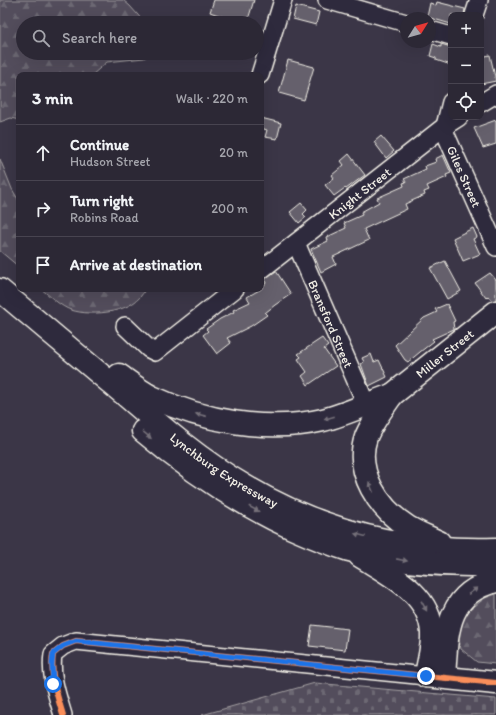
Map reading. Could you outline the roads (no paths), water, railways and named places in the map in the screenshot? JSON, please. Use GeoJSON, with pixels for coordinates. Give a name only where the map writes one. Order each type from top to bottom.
{"type":"FeatureCollection","features":[{"type":"Feature","properties":{"kind":"main road","name":"Lynchburg Expressway"},"geometry":{"type":"LineString","coordinates":[[0,290],[172,436],[215,467],[281,506],[347,532],[384,541],[456,550],[496,549]]}},
{"type":"Feature","properties":{"kind":"main road","name":"Lynchburg Expressway"},"geometry":{"type":"LineString","coordinates":[[0,310],[174,457],[237,501],[307,534],[349,550],[422,563],[466,566],[496,565]]}},
{"type":"Feature","properties":{"kind":"main road"},"geometry":{"type":"LineString","coordinates":[[23,310],[151,396],[194,413],[236,423],[264,425],[294,424],[322,420],[349,412],[392,394]]}},
{"type":"Feature","properties":{"kind":"main road","name":"Miller Street"},"geometry":{"type":"LineString","coordinates":[[392,394],[496,312]]}},
{"type":"Feature","properties":{"kind":"main road"},"geometry":{"type":"LineString","coordinates":[[392,394],[366,438],[363,458],[366,476],[375,496],[390,513],[408,527],[456,550]]}},
{"type":"Feature","properties":{"kind":"main road"},"geometry":{"type":"LineString","coordinates":[[349,550],[402,583],[422,601],[429,616],[435,676]]}},
{"type":"Feature","properties":{"kind":"main road"},"geometry":{"type":"LineString","coordinates":[[435,676],[454,610],[474,589],[496,581]]}},
{"type":"Feature","properties":{"kind":"main road"},"geometry":{"type":"LineString","coordinates":[[435,676],[496,684]]}},
{"type":"Feature","properties":{"kind":"street"},"geometry":{"type":"LineString","coordinates":[[261,72],[283,0]]}},
{"type":"Feature","properties":{"kind":"street"},"geometry":{"type":"LineString","coordinates":[[327,0],[400,21]]}},
{"type":"Feature","properties":{"kind":"street"},"geometry":{"type":"LineString","coordinates":[[475,12],[479,0]]}},
{"type":"Feature","properties":{"kind":"street"},"geometry":{"type":"LineString","coordinates":[[436,32],[448,35]]}},
{"type":"Feature","properties":{"kind":"street"},"geometry":{"type":"LineString","coordinates":[[484,101],[496,94]]}},
{"type":"Feature","properties":{"kind":"street"},"geometry":{"type":"LineString","coordinates":[[445,126],[448,114]]}},
{"type":"Feature","properties":{"kind":"street","name":"Knight Street"},"geometry":{"type":"LineString","coordinates":[[264,265],[296,243],[454,120]]}},
{"type":"Feature","properties":{"kind":"street","name":"Giles Street"},"geometry":{"type":"LineString","coordinates":[[445,126],[446,135],[496,247]]}},
{"type":"Feature","properties":{"kind":"street","name":"Bransford Street"},"geometry":{"type":"LineString","coordinates":[[296,243],[366,404]]}},
{"type":"Feature","properties":{"kind":"street"},"geometry":{"type":"LineString","coordinates":[[125,326],[149,349],[155,352],[231,292]]}},
{"type":"Feature","properties":{"kind":"street"},"geometry":{"type":"LineString","coordinates":[[63,715],[53,684],[53,654],[63,646],[76,641],[435,676]]}}]}
